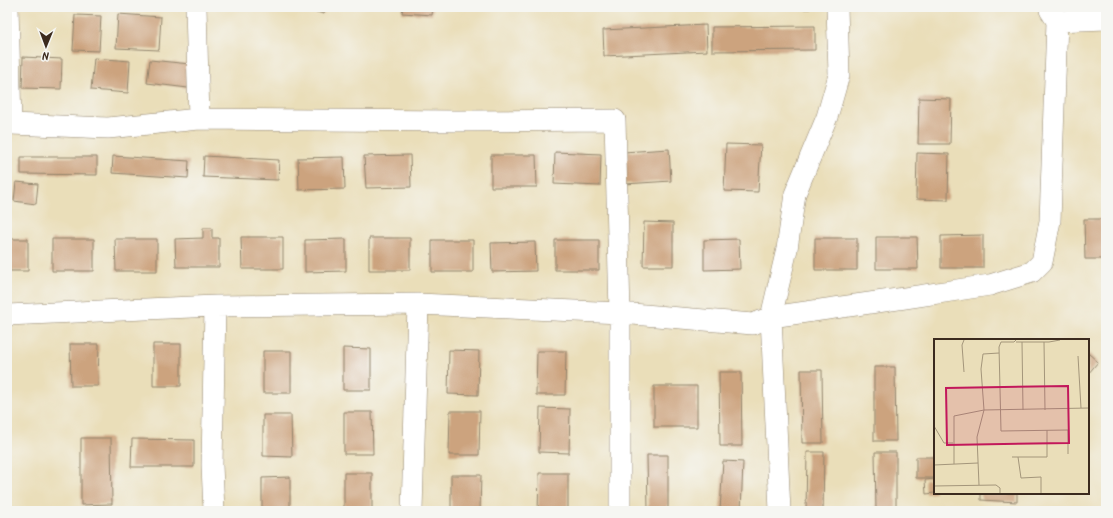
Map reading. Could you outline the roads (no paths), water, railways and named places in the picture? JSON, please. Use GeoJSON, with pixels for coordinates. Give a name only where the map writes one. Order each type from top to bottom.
{"type":"FeatureCollection","features":[{"type":"Feature","properties":{"kind":"street"},"geometry":{"type":"LineString","coordinates":[[8,7],[11,124],[108,128],[200,119],[448,121],[615,120],[620,313],[620,511]]}},
{"type":"Feature","properties":{"kind":"street"},"geometry":{"type":"LineString","coordinates":[[196,7],[200,119]]}},
{"type":"Feature","properties":{"kind":"street"},"geometry":{"type":"LineString","coordinates":[[780,511],[770,317],[787,249],[795,194],[827,118],[839,75],[837,7]]}},
{"type":"Feature","properties":{"kind":"street"},"geometry":{"type":"LineString","coordinates":[[7,315],[215,306],[418,304],[620,313],[753,324],[770,317],[990,285],[1032,272],[1042,262],[1050,221],[1053,14],[1106,19]]}},
{"type":"Feature","properties":{"kind":"street"},"geometry":{"type":"LineString","coordinates":[[412,511],[418,304]]}},
{"type":"Feature","properties":{"kind":"street"},"geometry":{"type":"LineString","coordinates":[[214,511],[212,465],[215,306]]}}]}
